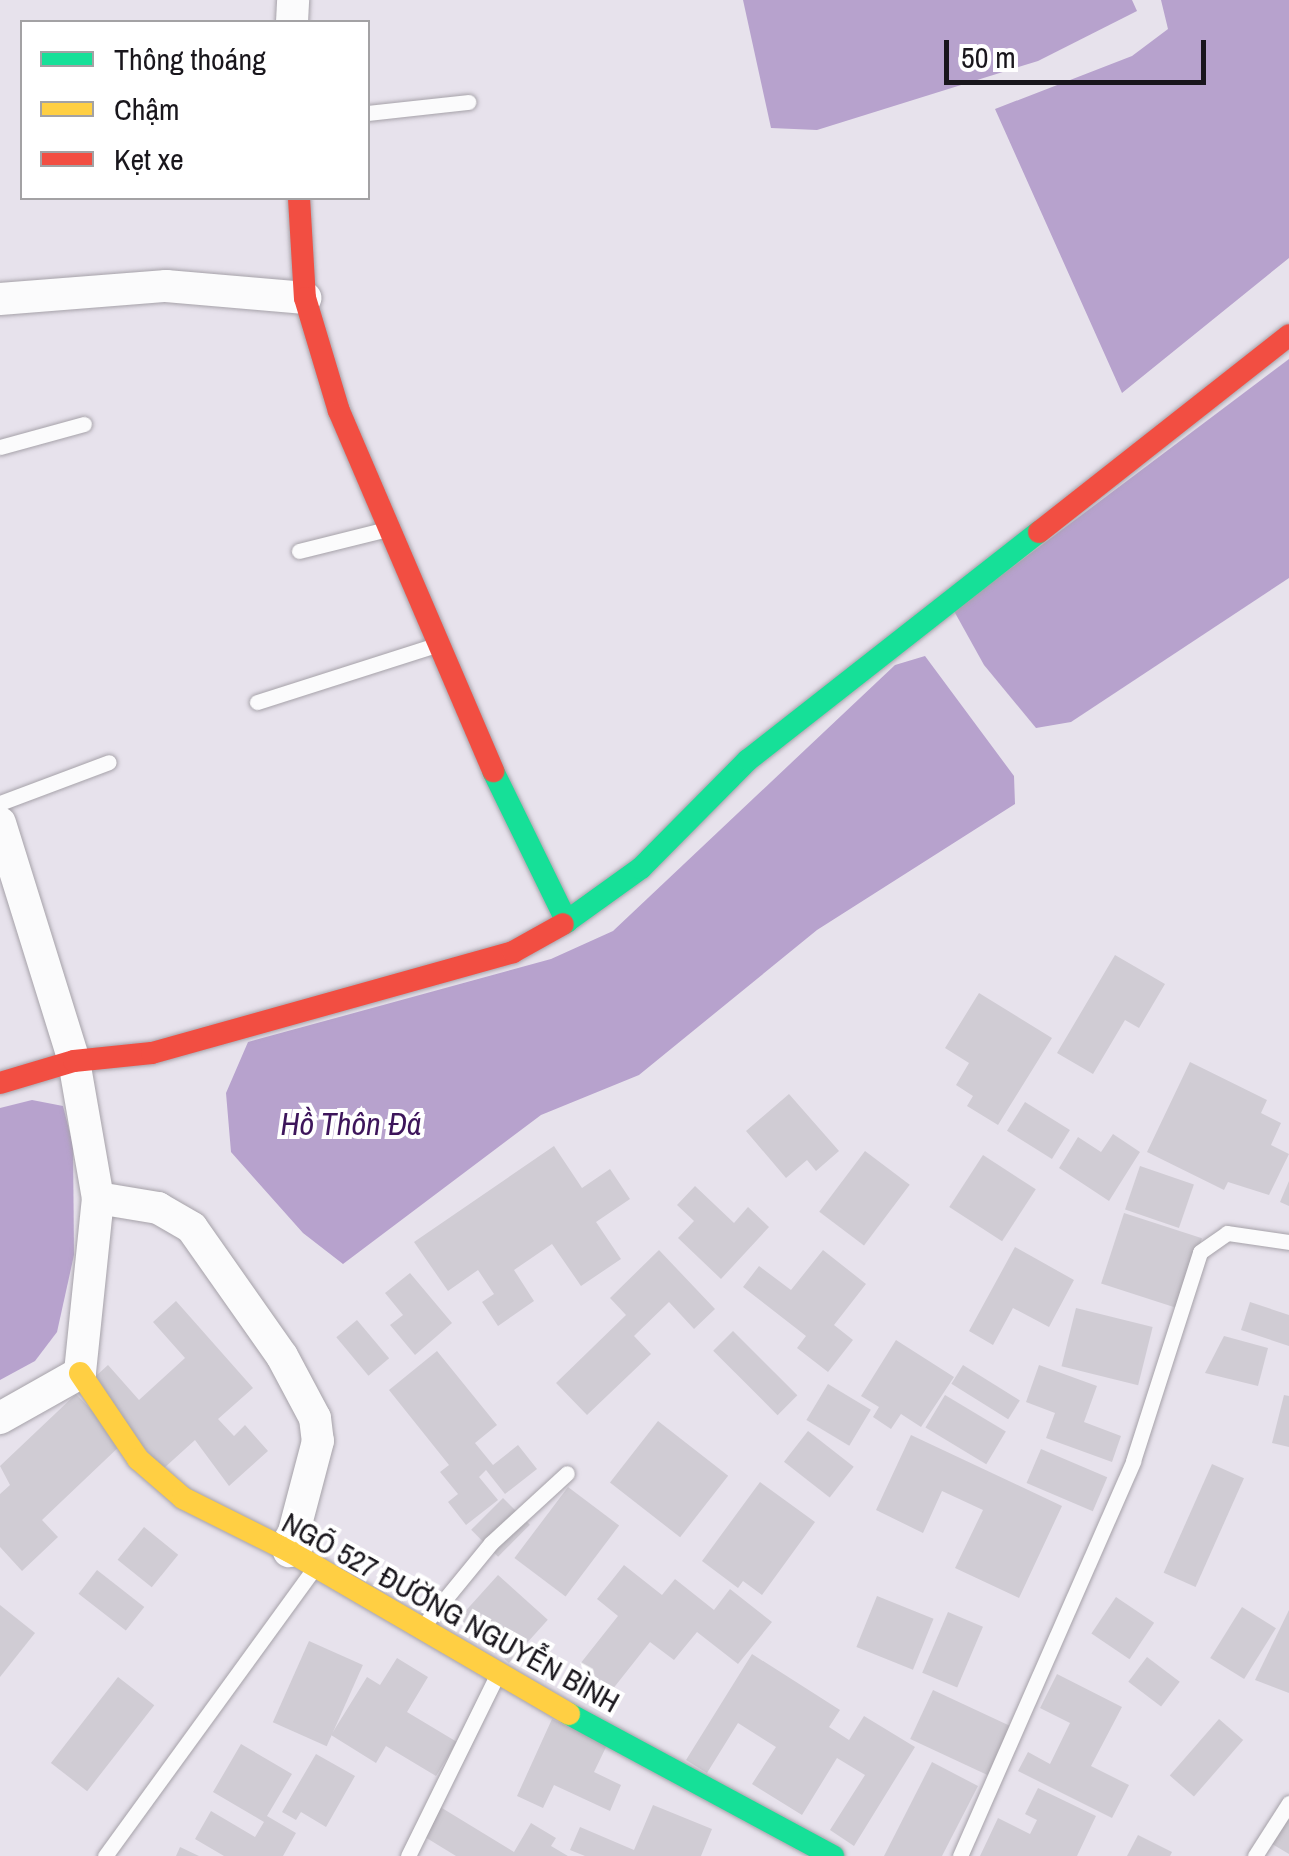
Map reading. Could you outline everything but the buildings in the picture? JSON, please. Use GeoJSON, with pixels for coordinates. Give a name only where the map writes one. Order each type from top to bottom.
{"type":"FeatureCollection","features":[{"type":"Feature","properties":{"kind":"street"},"geometry":{"type":"LineString","coordinates":[[299,200],[305,298],[340,411],[436,645],[567,922]]}},
{"type":"Feature","properties":{"kind":"street"},"geometry":{"type":"LineString","coordinates":[[0,299],[166,286],[305,298]]}},
{"type":"Feature","properties":{"kind":"street"},"geometry":{"type":"LineString","coordinates":[[0,1084],[74,1061],[152,1053],[512,952],[567,922],[641,868],[748,760],[1289,335]]}},
{"type":"Feature","properties":{"kind":"street"},"geometry":{"type":"LineString","coordinates":[[0,824],[74,1061],[98,1198],[80,1374],[0,1418]]}},
{"type":"Feature","properties":{"kind":"street"},"geometry":{"type":"LineString","coordinates":[[98,1198],[158,1208],[192,1228],[282,1356],[315,1418],[318,1440],[302,1559]]}},
{"type":"Feature","properties":{"kind":"street","name":"NGÕ 527 ĐƯỜNG NGUYỄN BÌNH"},"geometry":{"type":"LineString","coordinates":[[80,1374],[138,1460],[183,1498],[302,1559],[497,1675],[833,1856]]}},
{"type":"Feature","properties":{"kind":"lane"},"geometry":{"type":"LineString","coordinates":[[370,113],[468,102]]}},
{"type":"Feature","properties":{"kind":"lane"},"geometry":{"type":"LineString","coordinates":[[0,446],[84,424]]}},
{"type":"Feature","properties":{"kind":"lane"},"geometry":{"type":"LineString","coordinates":[[299,551],[387,530]]}},
{"type":"Feature","properties":{"kind":"lane"},"geometry":{"type":"LineString","coordinates":[[257,702],[436,645]]}},
{"type":"Feature","properties":{"kind":"lane"},"geometry":{"type":"LineString","coordinates":[[0,802],[109,762]]}},
{"type":"Feature","properties":{"kind":"lane"},"geometry":{"type":"LineString","coordinates":[[960,1856],[1133,1462],[1200,1252],[1227,1233],[1289,1242]]}},
{"type":"Feature","properties":{"kind":"lane"},"geometry":{"type":"LineString","coordinates":[[420,1629],[492,1543],[567,1473]]}},
{"type":"Feature","properties":{"kind":"lane"},"geometry":{"type":"LineString","coordinates":[[105,1856],[302,1559]]}},
{"type":"Feature","properties":{"kind":"lane"},"geometry":{"type":"LineString","coordinates":[[408,1856],[497,1675]]}},
{"type":"Feature","properties":{"kind":"lane"},"geometry":{"type":"LineString","coordinates":[[1255,1856],[1289,1803]]}},
{"type":"Feature","properties":{"kind":"water"},"geometry":{"type":"Polygon","coordinates":[[[743,0],[1132,0],[1137,11],[1038,61],[817,130],[771,128],[743,0]]]}},
{"type":"Feature","properties":{"kind":"water"},"geometry":{"type":"Polygon","coordinates":[[[1161,0],[1289,0],[1289,258],[1122,393],[995,109],[1132,56],[1168,29],[1161,0]]]}},
{"type":"Feature","properties":{"kind":"water"},"geometry":{"type":"Polygon","coordinates":[[[1289,359],[1289,578],[1071,722],[1036,728],[984,665],[954,611],[1289,359]]]}},
{"type":"Feature","properties":{"kind":"water","name":"Hồ Thôn Đá"},"geometry":{"type":"Polygon","coordinates":[[[925,656],[1014,776],[1015,804],[817,930],[639,1075],[541,1115],[343,1264],[303,1233],[231,1152],[226,1093],[248,1042],[551,959],[613,931],[895,665],[925,656]]]}},
{"type":"Feature","properties":{"kind":"water"},"geometry":{"type":"Polygon","coordinates":[[[32,1100],[63,1106],[73,1145],[74,1255],[57,1332],[35,1361],[0,1380],[0,1108],[32,1100]]]}},
{"type":"Feature","properties":{"kind":"traffic: fast"},"geometry":{"type":"LineString","coordinates":[[563,924],[641,868],[748,760],[1039,532]]}},
{"type":"Feature","properties":{"kind":"traffic: fast"},"geometry":{"type":"LineString","coordinates":[[493,771],[567,922]]}},
{"type":"Feature","properties":{"kind":"traffic: fast"},"geometry":{"type":"LineString","coordinates":[[569,1714],[833,1856]]}},
{"type":"Feature","properties":{"kind":"traffic: slow"},"geometry":{"type":"LineString","coordinates":[[80,1373],[138,1459],[183,1498],[289,1551],[569,1714]]}},
{"type":"Feature","properties":{"kind":"traffic: jam"},"geometry":{"type":"LineString","coordinates":[[299,200],[305,298],[339,411],[493,771]]}},
{"type":"Feature","properties":{"kind":"traffic: jam"},"geometry":{"type":"LineString","coordinates":[[1039,532],[1289,335]]}},
{"type":"Feature","properties":{"kind":"traffic: jam"},"geometry":{"type":"LineString","coordinates":[[0,1083],[74,1061],[152,1053],[513,952],[563,924]]}}]}
